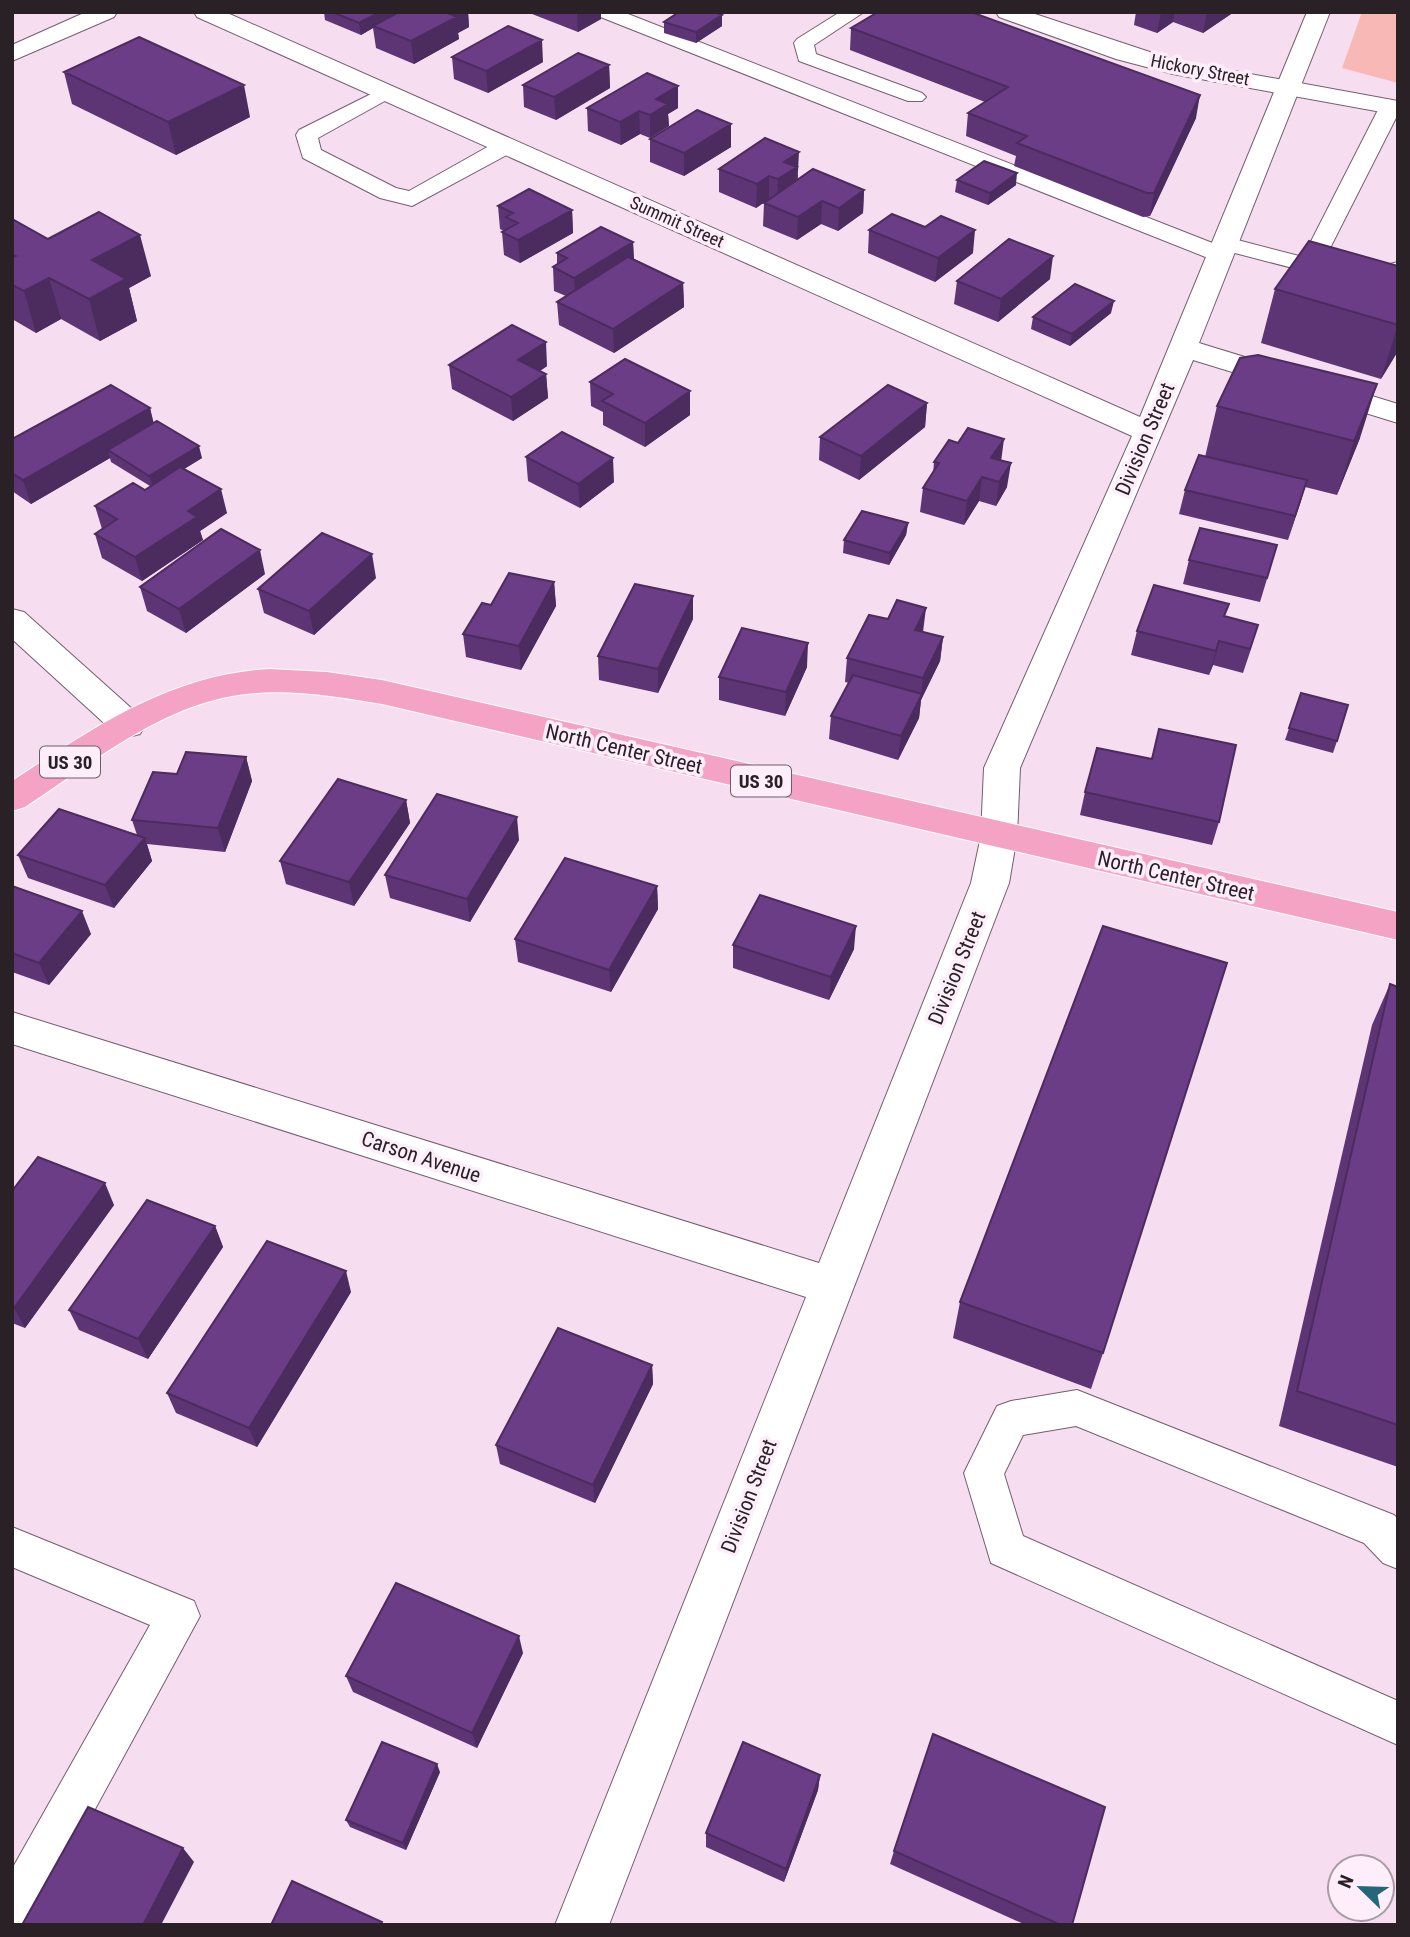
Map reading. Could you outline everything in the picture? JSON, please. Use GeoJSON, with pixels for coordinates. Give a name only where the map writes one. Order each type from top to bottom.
{"type":"FeatureCollection","features":[{"type":"Feature","properties":{"kind":"main road","name":"North Center Street"},"geometry":{"type":"LineString","coordinates":[[128,725],[186,697],[233,684],[283,680],[382,692],[1398,926]]}},
{"type":"Feature","properties":{"kind":"main road","name":"US 30"},"geometry":{"type":"LineString","coordinates":[[12,798],[128,725]]}},
{"type":"Feature","properties":{"kind":"street"},"geometry":{"type":"LineString","coordinates":[[12,54],[106,12]]}},
{"type":"Feature","properties":{"kind":"street","name":"Summit Street"},"geometry":{"type":"LineString","coordinates":[[205,12],[1149,432]]}},
{"type":"Feature","properties":{"kind":"street","name":"Hickory Street"},"geometry":{"type":"LineString","coordinates":[[1007,12],[1154,62],[1195,72],[1290,86],[1394,107]]}},
{"type":"Feature","properties":{"kind":"street","name":"Division Street"},"geometry":{"type":"LineString","coordinates":[[582,1925],[990,883],[999,836],[1002,768],[1149,432],[1319,12]]}},
{"type":"Feature","properties":{"kind":"street"},"geometry":{"type":"LineString","coordinates":[[1184,348],[1398,414]]}},
{"type":"Feature","properties":{"kind":"street"},"geometry":{"type":"LineString","coordinates":[[12,620],[128,725]]}},
{"type":"Feature","properties":{"kind":"street","name":"Carson Avenue"},"geometry":{"type":"LineString","coordinates":[[12,1028],[830,1286]]}},
{"type":"Feature","properties":{"kind":"lane"},"geometry":{"type":"LineString","coordinates":[[605,12],[1224,249],[1310,265],[1362,279],[1393,276],[1398,269]]}},
{"type":"Feature","properties":{"kind":"lane"},"geometry":{"type":"LineString","coordinates":[[854,12],[804,43],[806,57],[915,97]]}},
{"type":"Feature","properties":{"kind":"lane"},"geometry":{"type":"LineString","coordinates":[[386,93],[307,135],[311,153],[388,193],[412,199],[506,146]]}},
{"type":"Feature","properties":{"kind":"lane"},"geometry":{"type":"LineString","coordinates":[[1310,265],[1394,107]]}},
{"type":"Feature","properties":{"kind":"lane"},"geometry":{"type":"LineString","coordinates":[[1398,1549],[1379,1529],[1077,1408],[1012,1419],[984,1473],[1006,1549],[1398,1723]]}},
{"type":"Feature","properties":{"kind":"lane"},"geometry":{"type":"LineString","coordinates":[[12,1547],[179,1616],[12,1915]]}},
{"type":"Feature","properties":{"kind":"shaded area"},"geometry":{"type":"Polygon","coordinates":[[[1362,12],[1398,12],[1398,83],[1342,68],[1362,12]]]}},
{"type":"Feature","properties":{"kind":"building"},"geometry":{"type":"Polygon","coordinates":[[[332,12],[380,12],[359,23],[332,12]]]}},
{"type":"Feature","properties":{"kind":"building"},"geometry":{"type":"Polygon","coordinates":[[[399,12],[454,12],[450,14],[457,17],[411,41],[373,26],[399,12]]]}},
{"type":"Feature","properties":{"kind":"building"},"geometry":{"type":"Polygon","coordinates":[[[679,12],[715,12],[722,15],[696,32],[664,22],[679,12]]]}},
{"type":"Feature","properties":{"kind":"building"},"geometry":{"type":"Polygon","coordinates":[[[878,12],[971,12],[1200,95],[1154,193],[1147,193],[1017,143],[1027,136],[968,113],[1008,87],[851,28],[878,12]]]}},
{"type":"Feature","properties":{"kind":"building"},"geometry":{"type":"Polygon","coordinates":[[[508,26],[542,40],[486,71],[452,57],[508,26]]]}},
{"type":"Feature","properties":{"kind":"building"},"geometry":{"type":"Polygon","coordinates":[[[139,37],[244,85],[168,122],[64,72],[139,37]]]}},
{"type":"Feature","properties":{"kind":"building"},"geometry":{"type":"Polygon","coordinates":[[[578,53],[609,65],[554,97],[523,85],[578,53]]]}},
{"type":"Feature","properties":{"kind":"building"},"geometry":{"type":"Polygon","coordinates":[[[647,73],[678,86],[656,99],[668,104],[650,115],[639,111],[620,122],[587,108],[647,73]]]}},
{"type":"Feature","properties":{"kind":"building"},"geometry":{"type":"Polygon","coordinates":[[[697,110],[731,124],[684,153],[650,139],[697,110]]]}},
{"type":"Feature","properties":{"kind":"building"},"geometry":{"type":"Polygon","coordinates":[[[765,138],[799,152],[784,162],[797,167],[778,179],[769,176],[757,184],[719,169],[765,138]]]}},
{"type":"Feature","properties":{"kind":"building"},"geometry":{"type":"Polygon","coordinates":[[[984,161],[1017,173],[990,193],[957,180],[984,161]]]}},
{"type":"Feature","properties":{"kind":"building"},"geometry":{"type":"Polygon","coordinates":[[[813,169],[864,190],[839,208],[822,201],[798,217],[764,203],[813,169]]]}},
{"type":"Feature","properties":{"kind":"building"},"geometry":{"type":"Polygon","coordinates":[[[529,189],[572,210],[518,240],[502,232],[518,223],[506,217],[513,213],[498,206],[529,189]]]}},
{"type":"Feature","properties":{"kind":"building"},"geometry":{"type":"Polygon","coordinates":[[[99,212],[140,235],[92,260],[126,279],[89,299],[49,278],[24,291],[12,285],[12,257],[15,256],[12,255],[12,219],[48,239],[99,212]]]}},
{"type":"Feature","properties":{"kind":"building"},"geometry":{"type":"Polygon","coordinates":[[[892,214],[925,227],[941,216],[975,230],[938,258],[869,230],[892,214]]]}},
{"type":"Feature","properties":{"kind":"building"},"geometry":{"type":"Polygon","coordinates":[[[601,227],[633,242],[574,278],[553,267],[567,258],[557,253],[601,227]]]}},
{"type":"Feature","properties":{"kind":"building"},"geometry":{"type":"Polygon","coordinates":[[[1009,239],[1053,256],[1001,299],[957,281],[1009,239]]]}},
{"type":"Feature","properties":{"kind":"building"},"geometry":{"type":"Polygon","coordinates":[[[1309,241],[1398,266],[1398,325],[1275,289],[1309,241]]]}},
{"type":"Feature","properties":{"kind":"building"},"geometry":{"type":"Polygon","coordinates":[[[628,257],[683,283],[613,329],[557,302],[628,257]]]}},
{"type":"Feature","properties":{"kind":"building"},"geometry":{"type":"Polygon","coordinates":[[[1075,284],[1114,301],[1072,334],[1033,317],[1075,284]]]}},
{"type":"Feature","properties":{"kind":"building"},"geometry":{"type":"Polygon","coordinates":[[[512,325],[546,342],[518,360],[546,374],[511,397],[449,365],[512,325]]]}},
{"type":"Feature","properties":{"kind":"building"},"geometry":{"type":"Polygon","coordinates":[[[1258,355],[1377,384],[1354,441],[1217,406],[1240,358],[1258,355]]]}},
{"type":"Feature","properties":{"kind":"building"},"geometry":{"type":"Polygon","coordinates":[[[625,359],[690,391],[645,423],[602,401],[613,394],[590,382],[625,359]]]}},
{"type":"Feature","properties":{"kind":"building"},"geometry":{"type":"Polygon","coordinates":[[[111,385],[150,408],[23,480],[12,473],[12,439],[111,385]]]}},
{"type":"Feature","properties":{"kind":"building"},"geometry":{"type":"Polygon","coordinates":[[[888,385],[927,403],[861,456],[820,437],[888,385]]]}},
{"type":"Feature","properties":{"kind":"building"},"geometry":{"type":"Polygon","coordinates":[[[157,421],[199,446],[149,476],[108,450],[157,421]]]}},
{"type":"Feature","properties":{"kind":"building"},"geometry":{"type":"Polygon","coordinates":[[[968,428],[1004,439],[991,458],[1011,463],[999,482],[982,477],[967,501],[923,488],[939,463],[934,462],[949,440],[958,443],[968,428]]]}},
{"type":"Feature","properties":{"kind":"building"},"geometry":{"type":"Polygon","coordinates":[[[562,432],[613,458],[578,484],[526,457],[562,432]]]}},
{"type":"Feature","properties":{"kind":"building"},"geometry":{"type":"Polygon","coordinates":[[[1199,455],[1307,480],[1295,516],[1185,490],[1199,455]]]}},
{"type":"Feature","properties":{"kind":"building"},"geometry":{"type":"Polygon","coordinates":[[[180,467],[221,489],[188,511],[197,517],[135,557],[95,534],[117,519],[95,506],[133,483],[145,490],[180,467]]]}},
{"type":"Feature","properties":{"kind":"building"},"geometry":{"type":"Polygon","coordinates":[[[862,511],[908,523],[890,553],[844,540],[862,511]]]}},
{"type":"Feature","properties":{"kind":"building"},"geometry":{"type":"Polygon","coordinates":[[[1200,528],[1277,545],[1267,578],[1189,560],[1200,528]]]}},
{"type":"Feature","properties":{"kind":"building"},"geometry":{"type":"Polygon","coordinates":[[[221,529],[260,550],[179,609],[140,587],[221,529]]]}},
{"type":"Feature","properties":{"kind":"building"},"geometry":{"type":"Polygon","coordinates":[[[322,533],[372,554],[309,611],[258,589],[322,533]]]}},
{"type":"Feature","properties":{"kind":"building"},"geometry":{"type":"Polygon","coordinates":[[[509,573],[554,582],[519,646],[463,634],[482,603],[491,605],[509,573]]]}},
{"type":"Feature","properties":{"kind":"building"},"geometry":{"type":"Polygon","coordinates":[[[635,584],[693,596],[658,669],[598,656],[635,584]]]}},
{"type":"Feature","properties":{"kind":"building"},"geometry":{"type":"Polygon","coordinates":[[[1154,585],[1229,604],[1224,616],[1258,625],[1250,649],[1219,641],[1216,651],[1137,631],[1154,585]]]}},
{"type":"Feature","properties":{"kind":"building"},"geometry":{"type":"Polygon","coordinates":[[[897,600],[926,608],[915,630],[943,637],[923,678],[847,658],[869,615],[888,619],[897,600]]]}},
{"type":"Feature","properties":{"kind":"building"},"geometry":{"type":"Polygon","coordinates":[[[742,628],[808,643],[786,692],[719,677],[742,628]]]}},
{"type":"Feature","properties":{"kind":"building"},"geometry":{"type":"Polygon","coordinates":[[[853,675],[922,694],[901,736],[831,716],[853,675]]]}},
{"type":"Feature","properties":{"kind":"building"},"geometry":{"type":"Polygon","coordinates":[[[1301,693],[1348,705],[1337,741],[1289,728],[1301,693]]]}},
{"type":"Feature","properties":{"kind":"building"},"geometry":{"type":"Polygon","coordinates":[[[1159,729],[1236,745],[1219,822],[1085,792],[1097,748],[1152,759],[1159,729]]]}},
{"type":"Feature","properties":{"kind":"building"},"geometry":{"type":"Polygon","coordinates":[[[186,752],[246,757],[218,828],[132,820],[153,772],[177,774],[186,752]]]}},
{"type":"Feature","properties":{"kind":"building"},"geometry":{"type":"Polygon","coordinates":[[[338,779],[406,800],[349,882],[280,861],[338,779]]]}},
{"type":"Feature","properties":{"kind":"building"},"geometry":{"type":"Polygon","coordinates":[[[437,794],[517,817],[467,899],[385,875],[437,794]]]}},
{"type":"Feature","properties":{"kind":"building"},"geometry":{"type":"Polygon","coordinates":[[[59,809],[145,838],[105,885],[18,855],[59,809]]]}},
{"type":"Feature","properties":{"kind":"building"},"geometry":{"type":"Polygon","coordinates":[[[565,858],[657,886],[609,970],[515,939],[565,858]]]}},
{"type":"Feature","properties":{"kind":"building"},"geometry":{"type":"Polygon","coordinates":[[[12,886],[82,911],[39,963],[12,953],[12,886]]]}},
{"type":"Feature","properties":{"kind":"building"},"geometry":{"type":"Polygon","coordinates":[[[760,895],[856,926],[831,977],[733,945],[760,895]]]}},
{"type":"Feature","properties":{"kind":"building"},"geometry":{"type":"Polygon","coordinates":[[[1103,926],[1227,963],[1103,1353],[960,1302],[1103,926]]]}},
{"type":"Feature","properties":{"kind":"building"},"geometry":{"type":"Polygon","coordinates":[[[1390,984],[1398,987],[1398,1425],[1297,1391],[1390,984]]]}},
{"type":"Feature","properties":{"kind":"building"},"geometry":{"type":"Polygon","coordinates":[[[38,1157],[105,1183],[14,1308],[12,1191],[38,1157]]]}},
{"type":"Feature","properties":{"kind":"building"},"geometry":{"type":"Polygon","coordinates":[[[147,1200],[215,1226],[138,1339],[69,1310],[147,1200]]]}},
{"type":"Feature","properties":{"kind":"building"},"geometry":{"type":"Polygon","coordinates":[[[267,1241],[346,1271],[249,1428],[167,1393],[267,1241]]]}},
{"type":"Feature","properties":{"kind":"building"},"geometry":{"type":"Polygon","coordinates":[[[558,1328],[652,1365],[593,1485],[496,1445],[558,1328]]]}},
{"type":"Feature","properties":{"kind":"building"},"geometry":{"type":"Polygon","coordinates":[[[396,1583],[519,1636],[472,1733],[346,1676],[396,1583]]]}},
{"type":"Feature","properties":{"kind":"building"},"geometry":{"type":"Polygon","coordinates":[[[933,1734],[1105,1807],[1072,1925],[1061,1925],[894,1851],[933,1734]]]}},
{"type":"Feature","properties":{"kind":"building"},"geometry":{"type":"Polygon","coordinates":[[[382,1742],[437,1764],[403,1843],[346,1820],[382,1742]]]}},
{"type":"Feature","properties":{"kind":"building"},"geometry":{"type":"Polygon","coordinates":[[[743,1742],[820,1775],[786,1869],[706,1833],[743,1742]]]}},
{"type":"Feature","properties":{"kind":"building"},"geometry":{"type":"Polygon","coordinates":[[[88,1807],[183,1848],[143,1925],[22,1925],[88,1807]]]}},
{"type":"Feature","properties":{"kind":"building"},"geometry":{"type":"Polygon","coordinates":[[[292,1881],[382,1922],[381,1925],[271,1925],[292,1881]]]}}]}
